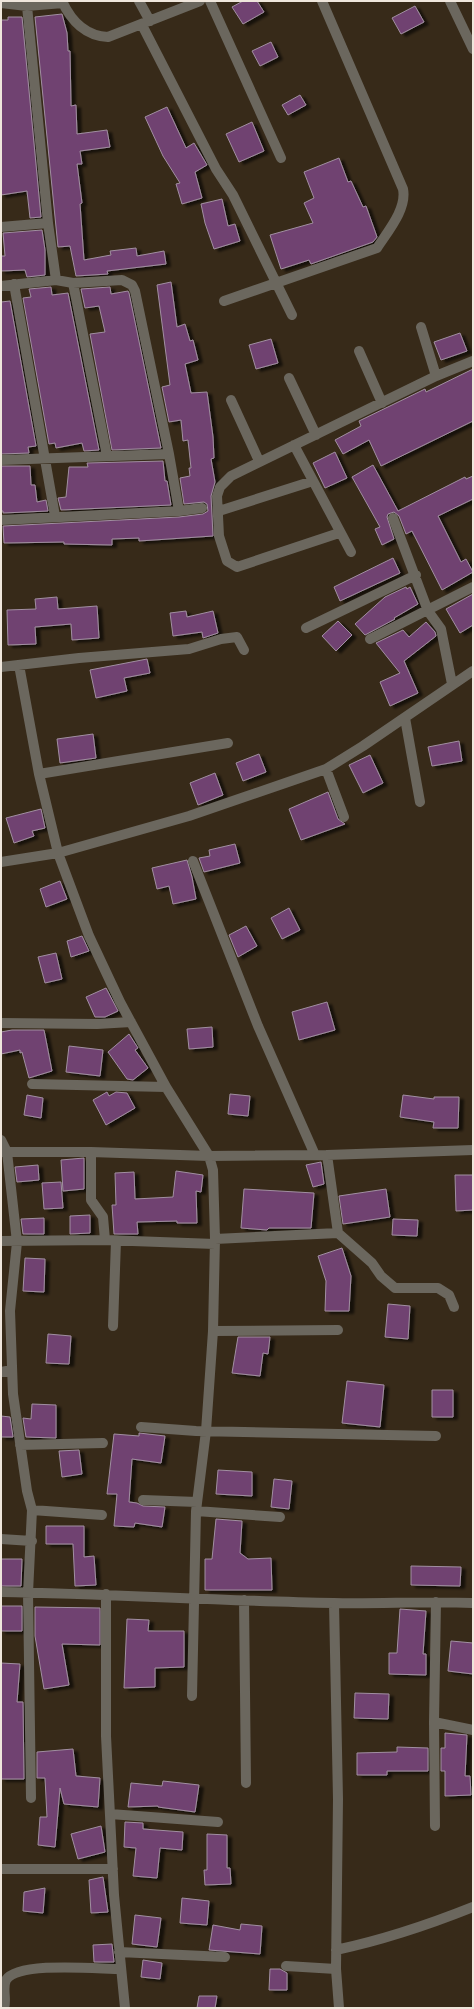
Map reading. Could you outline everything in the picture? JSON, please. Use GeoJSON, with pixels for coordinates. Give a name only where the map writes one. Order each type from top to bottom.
{"type":"FeatureCollection","features":[{"type":"Feature","properties":{"kind":"street"},"geometry":{"type":"LineString","coordinates":[[139,1],[146,23],[216,169],[233,195],[277,281],[292,315]]}},
{"type":"Feature","properties":{"kind":"street"},"geometry":{"type":"LineString","coordinates":[[1,3],[27,6],[63,2],[75,22],[82,29],[99,36],[108,37],[200,1]]}},
{"type":"Feature","properties":{"kind":"street"},"geometry":{"type":"LineString","coordinates":[[210,1],[281,158]]}},
{"type":"Feature","properties":{"kind":"street"},"geometry":{"type":"LineString","coordinates":[[224,301],[277,281],[377,248],[402,205],[404,196],[403,188],[322,1]]}},
{"type":"Feature","properties":{"kind":"street"},"geometry":{"type":"LineString","coordinates":[[450,1],[473,49]]}},
{"type":"Feature","properties":{"kind":"street"},"geometry":{"type":"LineString","coordinates":[[27,6],[48,223],[56,280]]}},
{"type":"Feature","properties":{"kind":"street"},"geometry":{"type":"LineString","coordinates":[[1,227],[48,223]]}},
{"type":"Feature","properties":{"kind":"street"},"geometry":{"type":"LineString","coordinates":[[1,286],[56,280],[73,283],[122,280],[132,285],[136,290],[179,511]]}},
{"type":"Feature","properties":{"kind":"street"},"geometry":{"type":"LineString","coordinates":[[73,283],[107,456]]}},
{"type":"Feature","properties":{"kind":"street"},"geometry":{"type":"LineString","coordinates":[[14,284],[47,459],[56,516]]}},
{"type":"Feature","properties":{"kind":"street"},"geometry":{"type":"LineString","coordinates":[[421,327],[436,376]]}},
{"type":"Feature","properties":{"kind":"street"},"geometry":{"type":"LineString","coordinates":[[359,351],[382,403]]}},
{"type":"Feature","properties":{"kind":"street"},"geometry":{"type":"LineString","coordinates":[[339,533],[237,567],[232,566],[224,557],[219,536],[219,511],[217,496],[224,482],[231,476],[258,461],[316,435],[436,376],[473,361]]}},
{"type":"Feature","properties":{"kind":"street"},"geometry":{"type":"LineString","coordinates":[[289,378],[316,435]]}},
{"type":"Feature","properties":{"kind":"street"},"geometry":{"type":"LineString","coordinates":[[231,400],[258,461]]}},
{"type":"Feature","properties":{"kind":"street"},"geometry":{"type":"LineString","coordinates":[[294,445],[339,533],[351,552]]}},
{"type":"Feature","properties":{"kind":"street"},"geometry":{"type":"LineString","coordinates":[[1,460],[169,454]]}},
{"type":"Feature","properties":{"kind":"street"},"geometry":{"type":"LineString","coordinates":[[219,511],[313,481]]}},
{"type":"Feature","properties":{"kind":"street"},"geometry":{"type":"LineString","coordinates":[[1,520],[56,516],[179,511],[202,508]]}},
{"type":"Feature","properties":{"kind":"street"},"geometry":{"type":"LineString","coordinates":[[393,518],[416,575],[428,610],[440,629],[452,684]]}},
{"type":"Feature","properties":{"kind":"street"},"geometry":{"type":"LineString","coordinates":[[306,628],[416,575]]}},
{"type":"Feature","properties":{"kind":"street"},"geometry":{"type":"LineString","coordinates":[[370,639],[473,587]]}},
{"type":"Feature","properties":{"kind":"street"},"geometry":{"type":"LineString","coordinates":[[1,667],[79,658],[189,649],[221,639],[237,637],[244,650]]}},
{"type":"Feature","properties":{"kind":"street"},"geometry":{"type":"LineString","coordinates":[[19,665],[39,774],[58,853],[89,936],[131,1022],[166,1087],[209,1156],[214,1180],[215,1241],[213,1331],[206,1431],[196,1507],[192,1696]]}},
{"type":"Feature","properties":{"kind":"street"},"geometry":{"type":"LineString","coordinates":[[1,862],[58,853],[189,816],[326,768],[405,718],[452,684],[473,671]]}},
{"type":"Feature","properties":{"kind":"street"},"geometry":{"type":"LineString","coordinates":[[405,718],[420,802]]}},
{"type":"Feature","properties":{"kind":"street"},"geometry":{"type":"LineString","coordinates":[[39,774],[228,743]]}},
{"type":"Feature","properties":{"kind":"street"},"geometry":{"type":"LineString","coordinates":[[326,768],[344,817]]}},
{"type":"Feature","properties":{"kind":"street"},"geometry":{"type":"LineString","coordinates":[[193,861],[258,1026],[315,1155]]}},
{"type":"Feature","properties":{"kind":"street"},"geometry":{"type":"LineString","coordinates":[[1,1023],[97,1024],[131,1022]]}},
{"type":"Feature","properties":{"kind":"street"},"geometry":{"type":"LineString","coordinates":[[32,1084],[166,1087]]}},
{"type":"Feature","properties":{"kind":"street"},"geometry":{"type":"LineString","coordinates":[[1,1140],[4,1152],[16,1242],[10,1312],[13,1394],[20,1445],[32,1510],[32,1541],[28,1593],[31,1798]]}},
{"type":"Feature","properties":{"kind":"street"},"geometry":{"type":"LineString","coordinates":[[4,1152],[91,1152],[209,1156],[327,1155],[473,1150]]}},
{"type":"Feature","properties":{"kind":"street"},"geometry":{"type":"LineString","coordinates":[[91,1152],[90,1200],[103,1217],[105,1240]]}},
{"type":"Feature","properties":{"kind":"street"},"geometry":{"type":"LineString","coordinates":[[327,1155],[338,1234],[372,1263],[381,1276],[395,1288],[438,1288],[449,1295],[454,1307]]}},
{"type":"Feature","properties":{"kind":"street"},"geometry":{"type":"LineString","coordinates":[[1,1241],[215,1241],[338,1234]]}},
{"type":"Feature","properties":{"kind":"street"},"geometry":{"type":"LineString","coordinates":[[113,1326],[116,1241]]}},
{"type":"Feature","properties":{"kind":"street"},"geometry":{"type":"LineString","coordinates":[[213,1331],[338,1330]]}},
{"type":"Feature","properties":{"kind":"street"},"geometry":{"type":"LineString","coordinates":[[1,1372],[12,1370]]}},
{"type":"Feature","properties":{"kind":"street"},"geometry":{"type":"LineString","coordinates":[[141,1427],[206,1431],[436,1436]]}},
{"type":"Feature","properties":{"kind":"street"},"geometry":{"type":"LineString","coordinates":[[20,1445],[103,1443]]}},
{"type":"Feature","properties":{"kind":"street"},"geometry":{"type":"LineString","coordinates":[[143,1500],[280,1517]]}},
{"type":"Feature","properties":{"kind":"street"},"geometry":{"type":"LineString","coordinates":[[32,1510],[102,1515]]}},
{"type":"Feature","properties":{"kind":"street"},"geometry":{"type":"LineString","coordinates":[[1,1539],[32,1541]]}},
{"type":"Feature","properties":{"kind":"street"},"geometry":{"type":"LineString","coordinates":[[1,1592],[106,1594],[334,1603],[473,1603]]}},
{"type":"Feature","properties":{"kind":"street"},"geometry":{"type":"LineString","coordinates":[[106,1594],[106,1736],[113,1869],[125,2008]]}},
{"type":"Feature","properties":{"kind":"street"},"geometry":{"type":"LineString","coordinates":[[244,1600],[246,1783]]}},
{"type":"Feature","properties":{"kind":"street"},"geometry":{"type":"LineString","coordinates":[[435,1826],[434,1722],[436,1602]]}},
{"type":"Feature","properties":{"kind":"street"},"geometry":{"type":"LineString","coordinates":[[334,1603],[338,1798],[336,1969],[339,2008]]}},
{"type":"Feature","properties":{"kind":"street"},"geometry":{"type":"LineString","coordinates":[[434,1722],[473,1730]]}},
{"type":"Feature","properties":{"kind":"street"},"geometry":{"type":"LineString","coordinates":[[110,1814],[218,1822]]}},
{"type":"Feature","properties":{"kind":"street"},"geometry":{"type":"LineString","coordinates":[[1,1870],[113,1869]]}},
{"type":"Feature","properties":{"kind":"street"},"geometry":{"type":"LineString","coordinates":[[336,1950],[372,1942],[440,1920],[473,1907]]}},
{"type":"Feature","properties":{"kind":"street"},"geometry":{"type":"LineString","coordinates":[[119,1952],[225,1957]]}},
{"type":"Feature","properties":{"kind":"street"},"geometry":{"type":"LineString","coordinates":[[286,1966],[336,1969]]}},
{"type":"Feature","properties":{"kind":"street"},"geometry":{"type":"LineString","coordinates":[[4,2008],[5,1983],[11,1975],[18,1971],[36,1968],[121,1970]]}},
{"type":"Feature","properties":{"kind":"building"},"geometry":{"type":"Polygon","coordinates":[[[243,1],[257,1],[264,12],[243,24],[232,7],[243,1]]]}},
{"type":"Feature","properties":{"kind":"building"},"geometry":{"type":"Polygon","coordinates":[[[415,6],[424,22],[401,34],[392,18],[415,6]]]}},
{"type":"Feature","properties":{"kind":"building"},"geometry":{"type":"Polygon","coordinates":[[[62,14],[67,33],[68,51],[70,51],[71,106],[76,105],[77,134],[107,130],[110,147],[80,151],[82,164],[77,164],[82,203],[80,204],[84,260],[111,255],[110,251],[136,248],[137,256],[164,251],[166,264],[107,271],[108,274],[76,276],[70,246],[58,247],[35,17],[62,14]]]}},
{"type":"Feature","properties":{"kind":"building"},"geometry":{"type":"Polygon","coordinates":[[[8,17],[22,17],[41,217],[30,218],[27,191],[1,195],[1,20],[8,20],[8,17]]]}},
{"type":"Feature","properties":{"kind":"building"},"geometry":{"type":"Polygon","coordinates":[[[271,42],[278,57],[260,66],[252,51],[271,42]]]}},
{"type":"Feature","properties":{"kind":"building"},"geometry":{"type":"Polygon","coordinates":[[[300,95],[306,105],[288,115],[282,105],[300,95]]]}},
{"type":"Feature","properties":{"kind":"building"},"geometry":{"type":"Polygon","coordinates":[[[167,107],[186,148],[194,143],[207,165],[195,172],[202,198],[182,204],[176,184],[180,183],[163,156],[145,117],[167,107]]]}},
{"type":"Feature","properties":{"kind":"building"},"geometry":{"type":"Polygon","coordinates":[[[252,122],[264,151],[239,162],[226,134],[252,122]]]}},
{"type":"Feature","properties":{"kind":"building"},"geometry":{"type":"Polygon","coordinates":[[[339,158],[348,182],[351,181],[363,207],[366,206],[377,237],[373,242],[311,264],[309,260],[281,269],[270,235],[313,223],[304,203],[314,198],[304,172],[339,158]]]}},
{"type":"Feature","properties":{"kind":"building"},"geometry":{"type":"Polygon","coordinates":[[[222,199],[228,226],[235,224],[240,241],[214,249],[205,223],[201,204],[222,199]]]}},
{"type":"Feature","properties":{"kind":"building"},"geometry":{"type":"Polygon","coordinates":[[[42,230],[45,250],[45,275],[27,277],[25,270],[1,271],[1,256],[5,256],[3,233],[42,230]]]}},
{"type":"Feature","properties":{"kind":"building"},"geometry":{"type":"Polygon","coordinates":[[[171,282],[177,327],[185,324],[190,341],[193,340],[198,360],[185,364],[191,393],[207,392],[213,437],[214,458],[211,459],[215,482],[211,496],[213,536],[139,541],[139,538],[112,539],[112,545],[64,544],[64,542],[4,543],[3,526],[179,517],[203,514],[208,511],[207,504],[204,502],[184,504],[180,478],[190,476],[189,468],[191,468],[188,440],[183,441],[181,420],[169,422],[162,387],[170,385],[157,285],[171,282]]]}},
{"type":"Feature","properties":{"kind":"building"},"geometry":{"type":"Polygon","coordinates":[[[51,287],[52,295],[68,293],[99,450],[84,451],[82,443],[56,448],[55,443],[49,444],[23,298],[31,297],[29,289],[51,287]]]}},
{"type":"Feature","properties":{"kind":"building"},"geometry":{"type":"Polygon","coordinates":[[[110,287],[111,294],[128,291],[129,293],[161,448],[112,450],[90,334],[105,332],[99,306],[85,308],[81,289],[110,287]]]}},
{"type":"Feature","properties":{"kind":"building"},"geometry":{"type":"Polygon","coordinates":[[[10,301],[36,446],[28,447],[29,453],[1,454],[1,302],[10,301]]]}},
{"type":"Feature","properties":{"kind":"building"},"geometry":{"type":"Polygon","coordinates":[[[460,333],[467,351],[441,360],[434,342],[460,333]]]}},
{"type":"Feature","properties":{"kind":"building"},"geometry":{"type":"Polygon","coordinates":[[[271,339],[278,363],[256,369],[249,345],[271,339]]]}},
{"type":"Feature","properties":{"kind":"building"},"geometry":{"type":"Polygon","coordinates":[[[473,369],[473,421],[381,466],[369,440],[343,454],[335,440],[361,426],[359,421],[425,389],[426,392],[473,369]]]}},
{"type":"Feature","properties":{"kind":"building"},"geometry":{"type":"Polygon","coordinates":[[[335,452],[347,478],[325,488],[313,463],[335,452]]]}},
{"type":"Feature","properties":{"kind":"building"},"geometry":{"type":"Polygon","coordinates":[[[163,461],[165,481],[167,481],[171,505],[61,510],[58,498],[66,497],[69,467],[88,467],[87,463],[163,461]]]}},
{"type":"Feature","properties":{"kind":"building"},"geometry":{"type":"Polygon","coordinates":[[[373,465],[398,511],[465,477],[466,479],[473,476],[473,499],[438,516],[461,562],[466,559],[473,572],[442,590],[412,531],[406,534],[399,516],[394,512],[388,514],[387,517],[394,539],[382,545],[375,529],[380,527],[352,477],[373,465]]]}},
{"type":"Feature","properties":{"kind":"building"},"geometry":{"type":"Polygon","coordinates":[[[1,466],[30,466],[31,485],[35,485],[37,502],[46,500],[48,511],[3,513],[3,511],[1,511],[1,466]]]}},
{"type":"Feature","properties":{"kind":"building"},"geometry":{"type":"Polygon","coordinates":[[[393,558],[400,573],[340,601],[334,587],[393,558]]]}},
{"type":"Feature","properties":{"kind":"building"},"geometry":{"type":"Polygon","coordinates":[[[406,587],[407,589],[410,587],[418,604],[394,618],[395,619],[365,635],[355,624],[385,597],[406,587]]]}},
{"type":"Feature","properties":{"kind":"building"},"geometry":{"type":"Polygon","coordinates":[[[473,594],[473,625],[460,633],[446,609],[473,594]]]}},
{"type":"Feature","properties":{"kind":"building"},"geometry":{"type":"Polygon","coordinates":[[[57,597],[58,609],[97,606],[99,638],[72,640],[71,624],[35,627],[36,644],[8,645],[7,610],[36,609],[35,599],[57,597]]]}},
{"type":"Feature","properties":{"kind":"building"},"geometry":{"type":"Polygon","coordinates":[[[186,611],[187,617],[213,611],[218,633],[203,638],[202,632],[173,636],[170,613],[186,611]]]}},
{"type":"Feature","properties":{"kind":"building"},"geometry":{"type":"Polygon","coordinates":[[[338,621],[352,635],[336,651],[322,636],[338,621]]]}},
{"type":"Feature","properties":{"kind":"building"},"geometry":{"type":"Polygon","coordinates":[[[426,622],[435,632],[436,636],[404,661],[418,693],[390,706],[380,682],[400,673],[376,643],[403,630],[409,637],[426,622]]]}},
{"type":"Feature","properties":{"kind":"building"},"geometry":{"type":"Polygon","coordinates":[[[147,659],[150,673],[124,678],[127,691],[96,698],[90,670],[147,659]]]}},
{"type":"Feature","properties":{"kind":"building"},"geometry":{"type":"Polygon","coordinates":[[[93,734],[96,758],[60,763],[57,739],[93,734]]]}},
{"type":"Feature","properties":{"kind":"building"},"geometry":{"type":"Polygon","coordinates":[[[459,741],[462,761],[432,766],[428,747],[459,741]]]}},
{"type":"Feature","properties":{"kind":"building"},"geometry":{"type":"Polygon","coordinates":[[[259,754],[266,772],[243,781],[236,763],[259,754]]]}},
{"type":"Feature","properties":{"kind":"building"},"geometry":{"type":"Polygon","coordinates":[[[370,755],[383,783],[363,793],[349,765],[370,755]]]}},
{"type":"Feature","properties":{"kind":"building"},"geometry":{"type":"Polygon","coordinates":[[[215,773],[223,795],[198,805],[190,783],[215,773]]]}},
{"type":"Feature","properties":{"kind":"building"},"geometry":{"type":"Polygon","coordinates":[[[328,792],[338,819],[345,824],[301,840],[289,809],[328,792]]]}},
{"type":"Feature","properties":{"kind":"building"},"geometry":{"type":"Polygon","coordinates":[[[41,809],[45,828],[32,831],[34,836],[14,843],[6,818],[41,809]]]}},
{"type":"Feature","properties":{"kind":"building"},"geometry":{"type":"Polygon","coordinates":[[[235,844],[240,863],[204,872],[199,858],[210,856],[209,850],[235,844]]]}},
{"type":"Feature","properties":{"kind":"building"},"geometry":{"type":"Polygon","coordinates":[[[187,860],[196,899],[173,904],[169,886],[157,889],[152,868],[187,860]]]}},
{"type":"Feature","properties":{"kind":"building"},"geometry":{"type":"Polygon","coordinates":[[[60,881],[67,899],[46,907],[40,889],[60,881]]]}},
{"type":"Feature","properties":{"kind":"building"},"geometry":{"type":"Polygon","coordinates":[[[289,908],[300,930],[282,939],[271,918],[289,908]]]}},
{"type":"Feature","properties":{"kind":"building"},"geometry":{"type":"Polygon","coordinates":[[[246,926],[257,946],[238,957],[229,935],[246,926]]]}},
{"type":"Feature","properties":{"kind":"building"},"geometry":{"type":"Polygon","coordinates":[[[82,936],[89,951],[71,957],[67,941],[82,936]]]}},
{"type":"Feature","properties":{"kind":"building"},"geometry":{"type":"Polygon","coordinates":[[[56,953],[62,979],[45,983],[38,957],[56,953]]]}},
{"type":"Feature","properties":{"kind":"building"},"geometry":{"type":"Polygon","coordinates":[[[106,988],[118,1011],[105,1017],[95,1017],[86,997],[106,988]]]}},
{"type":"Feature","properties":{"kind":"building"},"geometry":{"type":"Polygon","coordinates":[[[327,1002],[335,1030],[299,1040],[292,1012],[327,1002]]]}},
{"type":"Feature","properties":{"kind":"building"},"geometry":{"type":"Polygon","coordinates":[[[212,1027],[213,1047],[189,1049],[187,1029],[212,1027]]]}},
{"type":"Feature","properties":{"kind":"building"},"geometry":{"type":"Polygon","coordinates":[[[12,1030],[44,1030],[52,1071],[29,1078],[22,1052],[20,1053],[20,1050],[1,1054],[1,1032],[12,1030]]]}},
{"type":"Feature","properties":{"kind":"building"},"geometry":{"type":"Polygon","coordinates":[[[129,1034],[138,1048],[135,1050],[148,1068],[133,1080],[127,1079],[108,1052],[129,1034]]]}},
{"type":"Feature","properties":{"kind":"building"},"geometry":{"type":"Polygon","coordinates":[[[69,1046],[103,1050],[100,1076],[66,1072],[69,1046]]]}},
{"type":"Feature","properties":{"kind":"building"},"geometry":{"type":"Polygon","coordinates":[[[107,1092],[109,1096],[116,1092],[127,1093],[135,1108],[106,1125],[93,1100],[107,1092]]]}},
{"type":"Feature","properties":{"kind":"building"},"geometry":{"type":"Polygon","coordinates":[[[230,1094],[250,1096],[248,1116],[228,1114],[230,1094]]]}},
{"type":"Feature","properties":{"kind":"building"},"geometry":{"type":"Polygon","coordinates":[[[27,1095],[43,1098],[41,1118],[24,1115],[27,1095]]]}},
{"type":"Feature","properties":{"kind":"building"},"geometry":{"type":"Polygon","coordinates":[[[403,1095],[434,1099],[434,1097],[459,1097],[458,1128],[433,1128],[434,1122],[400,1117],[403,1095]]]}},
{"type":"Feature","properties":{"kind":"building"},"geometry":{"type":"Polygon","coordinates":[[[84,1158],[84,1189],[63,1191],[61,1160],[84,1158]]]}},
{"type":"Feature","properties":{"kind":"building"},"geometry":{"type":"Polygon","coordinates":[[[321,1162],[324,1184],[313,1187],[306,1165],[321,1162]]]}},
{"type":"Feature","properties":{"kind":"building"},"geometry":{"type":"Polygon","coordinates":[[[38,1165],[39,1180],[17,1182],[15,1167],[38,1165]]]}},
{"type":"Feature","properties":{"kind":"building"},"geometry":{"type":"Polygon","coordinates":[[[176,1171],[203,1175],[201,1192],[196,1191],[197,1223],[177,1223],[177,1221],[137,1222],[138,1234],[114,1234],[112,1205],[116,1205],[115,1173],[134,1172],[135,1199],[173,1197],[176,1171]]]}},
{"type":"Feature","properties":{"kind":"building"},"geometry":{"type":"Polygon","coordinates":[[[455,1175],[473,1175],[473,1210],[456,1211],[455,1175]]]}},
{"type":"Feature","properties":{"kind":"building"},"geometry":{"type":"Polygon","coordinates":[[[61,1182],[63,1208],[44,1209],[42,1183],[61,1182]]]}},
{"type":"Feature","properties":{"kind":"building"},"geometry":{"type":"Polygon","coordinates":[[[244,1189],[314,1193],[311,1228],[269,1228],[267,1230],[241,1228],[244,1189]]]}},
{"type":"Feature","properties":{"kind":"building"},"geometry":{"type":"Polygon","coordinates":[[[386,1189],[390,1217],[343,1224],[339,1196],[386,1189]]]}},
{"type":"Feature","properties":{"kind":"building"},"geometry":{"type":"Polygon","coordinates":[[[90,1215],[90,1233],[70,1234],[70,1216],[90,1215]]]}},
{"type":"Feature","properties":{"kind":"building"},"geometry":{"type":"Polygon","coordinates":[[[44,1218],[44,1234],[23,1234],[21,1219],[44,1218]]]}},
{"type":"Feature","properties":{"kind":"building"},"geometry":{"type":"Polygon","coordinates":[[[393,1219],[418,1220],[417,1236],[392,1235],[393,1219]]]}},
{"type":"Feature","properties":{"kind":"building"},"geometry":{"type":"Polygon","coordinates":[[[342,1248],[351,1276],[349,1311],[325,1311],[326,1281],[318,1256],[342,1248]]]}},
{"type":"Feature","properties":{"kind":"building"},"geometry":{"type":"Polygon","coordinates":[[[25,1258],[45,1259],[44,1292],[23,1291],[25,1258]]]}},
{"type":"Feature","properties":{"kind":"building"},"geometry":{"type":"Polygon","coordinates":[[[388,1304],[410,1306],[408,1339],[385,1337],[388,1304]]]}},
{"type":"Feature","properties":{"kind":"building"},"geometry":{"type":"Polygon","coordinates":[[[48,1334],[71,1336],[69,1364],[46,1363],[48,1334]]]}},
{"type":"Feature","properties":{"kind":"building"},"geometry":{"type":"Polygon","coordinates":[[[238,1337],[270,1337],[268,1354],[263,1353],[260,1376],[232,1373],[238,1337]]]}},
{"type":"Feature","properties":{"kind":"building"},"geometry":{"type":"Polygon","coordinates":[[[347,1381],[384,1385],[380,1427],[342,1423],[347,1381]]]}},
{"type":"Feature","properties":{"kind":"building"},"geometry":{"type":"Polygon","coordinates":[[[432,1390],[453,1390],[453,1417],[432,1417],[432,1390]]]}},
{"type":"Feature","properties":{"kind":"building"},"geometry":{"type":"Polygon","coordinates":[[[32,1404],[56,1405],[56,1438],[26,1437],[23,1418],[31,1419],[32,1404]]]}},
{"type":"Feature","properties":{"kind":"building"},"geometry":{"type":"Polygon","coordinates":[[[1,1416],[10,1417],[13,1437],[1,1437],[1,1416]]]}},
{"type":"Feature","properties":{"kind":"building"},"geometry":{"type":"Polygon","coordinates":[[[139,1433],[165,1436],[161,1463],[132,1459],[129,1502],[137,1503],[143,1506],[165,1507],[162,1527],[135,1523],[134,1527],[114,1526],[117,1494],[107,1494],[114,1434],[139,1436],[139,1433]]]}},
{"type":"Feature","properties":{"kind":"building"},"geometry":{"type":"Polygon","coordinates":[[[79,1450],[82,1474],[62,1477],[59,1451],[79,1450]]]}},
{"type":"Feature","properties":{"kind":"building"},"geometry":{"type":"Polygon","coordinates":[[[218,1470],[252,1472],[252,1496],[216,1494],[218,1470]]]}},
{"type":"Feature","properties":{"kind":"building"},"geometry":{"type":"Polygon","coordinates":[[[274,1479],[292,1481],[289,1509],[271,1507],[274,1479]]]}},
{"type":"Feature","properties":{"kind":"building"},"geometry":{"type":"Polygon","coordinates":[[[216,1519],[242,1521],[240,1553],[248,1559],[271,1558],[272,1590],[205,1590],[205,1559],[212,1559],[216,1519]]]}},
{"type":"Feature","properties":{"kind":"building"},"geometry":{"type":"Polygon","coordinates":[[[46,1526],[84,1526],[84,1557],[94,1556],[96,1585],[75,1586],[73,1544],[46,1544],[46,1526]]]}},
{"type":"Feature","properties":{"kind":"building"},"geometry":{"type":"Polygon","coordinates":[[[1,1559],[22,1559],[21,1586],[1,1586],[1,1559]]]}},
{"type":"Feature","properties":{"kind":"building"},"geometry":{"type":"Polygon","coordinates":[[[411,1566],[461,1567],[460,1586],[411,1585],[411,1566]]]}},
{"type":"Feature","properties":{"kind":"building"},"geometry":{"type":"Polygon","coordinates":[[[1,1606],[22,1606],[22,1631],[1,1631],[1,1606]]]}},
{"type":"Feature","properties":{"kind":"building"},"geometry":{"type":"Polygon","coordinates":[[[35,1607],[100,1608],[100,1645],[62,1644],[69,1685],[44,1689],[35,1636],[35,1607]]]}},
{"type":"Feature","properties":{"kind":"building"},"geometry":{"type":"Polygon","coordinates":[[[400,1609],[426,1611],[423,1654],[426,1654],[426,1675],[389,1674],[389,1653],[397,1653],[400,1609]]]}},
{"type":"Feature","properties":{"kind":"building"},"geometry":{"type":"Polygon","coordinates":[[[127,1619],[149,1620],[148,1631],[184,1631],[184,1667],[155,1668],[155,1687],[124,1688],[127,1619]]]}},
{"type":"Feature","properties":{"kind":"building"},"geometry":{"type":"Polygon","coordinates":[[[451,1641],[473,1643],[473,1674],[448,1671],[451,1641]]]}},
{"type":"Feature","properties":{"kind":"building"},"geometry":{"type":"Polygon","coordinates":[[[1,1663],[20,1664],[17,1702],[23,1702],[24,1779],[1,1779],[1,1663]]]}},
{"type":"Feature","properties":{"kind":"building"},"geometry":{"type":"Polygon","coordinates":[[[355,1693],[389,1694],[388,1719],[354,1718],[355,1693]]]}},
{"type":"Feature","properties":{"kind":"building"},"geometry":{"type":"Polygon","coordinates":[[[445,1733],[467,1735],[465,1776],[470,1776],[471,1795],[445,1796],[445,1771],[441,1771],[441,1748],[445,1748],[445,1733]]]}},
{"type":"Feature","properties":{"kind":"building"},"geometry":{"type":"Polygon","coordinates":[[[397,1747],[428,1748],[428,1771],[387,1771],[387,1775],[357,1775],[357,1753],[397,1752],[397,1747]]]}},
{"type":"Feature","properties":{"kind":"building"},"geometry":{"type":"Polygon","coordinates":[[[73,1749],[76,1776],[100,1778],[98,1807],[64,1804],[60,1788],[55,1847],[38,1845],[40,1817],[47,1817],[45,1778],[37,1778],[37,1752],[73,1749]]]}},
{"type":"Feature","properties":{"kind":"building"},"geometry":{"type":"Polygon","coordinates":[[[163,1781],[199,1785],[195,1812],[158,1806],[128,1807],[131,1783],[162,1786],[163,1781]]]}},
{"type":"Feature","properties":{"kind":"building"},"geometry":{"type":"Polygon","coordinates":[[[125,1822],[143,1823],[143,1829],[183,1832],[182,1850],[160,1848],[157,1878],[133,1876],[136,1848],[124,1847],[125,1822]]]}},
{"type":"Feature","properties":{"kind":"building"},"geometry":{"type":"Polygon","coordinates":[[[101,1826],[105,1852],[78,1859],[71,1834],[101,1826]]]}},
{"type":"Feature","properties":{"kind":"building"},"geometry":{"type":"Polygon","coordinates":[[[207,1834],[227,1835],[227,1868],[230,1868],[231,1884],[205,1885],[204,1870],[207,1870],[207,1834]]]}},
{"type":"Feature","properties":{"kind":"building"},"geometry":{"type":"Polygon","coordinates":[[[103,1877],[108,1912],[91,1913],[89,1880],[103,1877]]]}},
{"type":"Feature","properties":{"kind":"building"},"geometry":{"type":"Polygon","coordinates":[[[45,1888],[43,1913],[23,1911],[24,1892],[45,1888]]]}},
{"type":"Feature","properties":{"kind":"building"},"geometry":{"type":"Polygon","coordinates":[[[182,1898],[209,1901],[207,1925],[180,1923],[182,1898]]]}},
{"type":"Feature","properties":{"kind":"building"},"geometry":{"type":"Polygon","coordinates":[[[135,1915],[161,1918],[157,1947],[132,1944],[135,1915]]]}},
{"type":"Feature","properties":{"kind":"building"},"geometry":{"type":"Polygon","coordinates":[[[241,1924],[262,1926],[260,1954],[209,1950],[213,1925],[240,1930],[241,1924]]]}},
{"type":"Feature","properties":{"kind":"building"},"geometry":{"type":"Polygon","coordinates":[[[112,1944],[114,1962],[94,1962],[93,1945],[112,1944]]]}},
{"type":"Feature","properties":{"kind":"building"},"geometry":{"type":"Polygon","coordinates":[[[143,1960],[162,1963],[160,1979],[141,1977],[143,1960]]]}},
{"type":"Feature","properties":{"kind":"building"},"geometry":{"type":"Polygon","coordinates":[[[270,1969],[280,1969],[287,1973],[287,1990],[269,1990],[270,1969]]]}},
{"type":"Feature","properties":{"kind":"building"},"geometry":{"type":"Polygon","coordinates":[[[199,1996],[217,1996],[215,2008],[197,2008],[199,1996]]]}}]}
